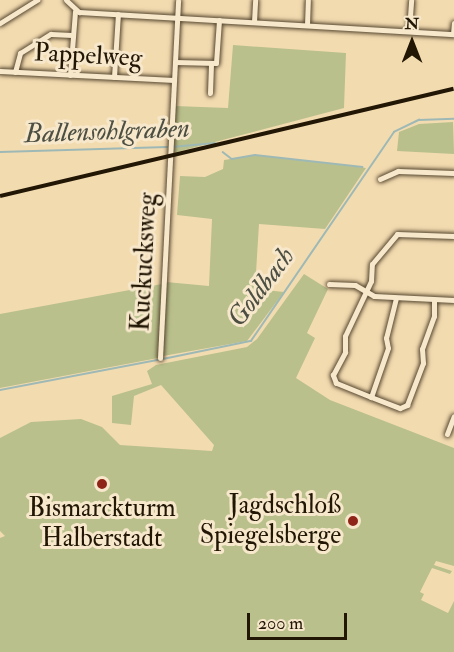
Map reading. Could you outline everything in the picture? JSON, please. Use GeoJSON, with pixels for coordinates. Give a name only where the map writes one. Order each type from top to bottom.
{"type":"FeatureCollection","features":[{"type":"Feature","properties":{"kind":"street"},"geometry":{"type":"LineString","coordinates":[[0,23],[37,0]]}},
{"type":"Feature","properties":{"kind":"street"},"geometry":{"type":"LineString","coordinates":[[66,0],[75,11],[454,34],[454,23]]}},
{"type":"Feature","properties":{"kind":"street","name":"Kuckucksweg"},"geometry":{"type":"LineString","coordinates":[[160,358],[178,0]]}},
{"type":"Feature","properties":{"kind":"street"},"geometry":{"type":"LineString","coordinates":[[254,22],[255,0]]}},
{"type":"Feature","properties":{"kind":"street"},"geometry":{"type":"LineString","coordinates":[[307,25],[308,0]]}},
{"type":"Feature","properties":{"kind":"street"},"geometry":{"type":"LineString","coordinates":[[409,31],[411,0]]}},
{"type":"Feature","properties":{"kind":"street"},"geometry":{"type":"LineString","coordinates":[[70,75],[75,11]]}},
{"type":"Feature","properties":{"kind":"street"},"geometry":{"type":"LineString","coordinates":[[114,77],[118,14]]}},
{"type":"Feature","properties":{"kind":"street"},"geometry":{"type":"LineString","coordinates":[[175,63],[211,65],[218,59],[219,20]]}},
{"type":"Feature","properties":{"kind":"street"},"geometry":{"type":"LineString","coordinates":[[15,72],[20,53],[51,34],[72,34]]}},
{"type":"Feature","properties":{"kind":"street"},"geometry":{"type":"LineString","coordinates":[[210,93],[211,65]]}},
{"type":"Feature","properties":{"kind":"street","name":"Pappelweg"},"geometry":{"type":"LineString","coordinates":[[0,71],[174,81]]}},
{"type":"Feature","properties":{"kind":"street"},"geometry":{"type":"LineString","coordinates":[[380,179],[398,171],[454,173]]}},
{"type":"Feature","properties":{"kind":"street"},"geometry":{"type":"LineString","coordinates":[[434,300],[434,316],[422,349],[423,363],[407,405],[400,408],[336,382],[333,375],[345,352],[345,336],[372,281],[372,264],[394,235],[454,236]]}},
{"type":"Feature","properties":{"kind":"street"},"geometry":{"type":"LineString","coordinates":[[329,284],[355,285],[375,296],[454,300]]}},
{"type":"Feature","properties":{"kind":"street"},"geometry":{"type":"LineString","coordinates":[[371,397],[388,348],[386,338],[396,298]]}},
{"type":"Feature","properties":{"kind":"street"},"geometry":{"type":"LineString","coordinates":[[447,434],[454,416]]}},
{"type":"Feature","properties":{"kind":"green space"},"geometry":{"type":"Polygon","coordinates":[[[233,45],[346,53],[344,108],[173,153],[175,106],[228,108],[233,45]]]}},
{"type":"Feature","properties":{"kind":"green space"},"geometry":{"type":"Polygon","coordinates":[[[453,122],[454,154],[397,151],[399,132],[419,124],[453,122]]]}},
{"type":"Feature","properties":{"kind":"green space"},"geometry":{"type":"Polygon","coordinates":[[[256,155],[366,168],[325,229],[259,224],[255,289],[284,292],[247,341],[163,356],[166,282],[209,286],[212,219],[177,215],[180,176],[205,177],[223,169],[224,160],[256,155]]]}},
{"type":"Feature","properties":{"kind":"green space"},"geometry":{"type":"Polygon","coordinates":[[[304,274],[328,289],[307,333],[315,338],[296,378],[330,400],[454,448],[454,566],[436,561],[434,565],[452,571],[450,574],[432,568],[420,592],[424,594],[421,600],[448,613],[454,601],[454,652],[0,652],[0,538],[5,536],[0,531],[0,438],[31,422],[81,419],[102,427],[120,445],[212,451],[214,445],[161,385],[134,396],[131,425],[112,423],[112,396],[152,384],[147,371],[156,365],[247,347],[257,339],[304,274]]]}},
{"type":"Feature","properties":{"kind":"green space"},"geometry":{"type":"Polygon","coordinates":[[[162,284],[158,358],[0,388],[0,314],[162,284]]]}},
{"type":"Feature","properties":{"kind":"waterway","name":"Goldbach"},"geometry":{"type":"LineString","coordinates":[[163,359],[251,341],[394,132],[419,120],[454,119]]}},
{"type":"Feature","properties":{"kind":"waterway","name":"Ballensohlgraben"},"geometry":{"type":"LineString","coordinates":[[172,147],[215,143]]}},
{"type":"Feature","properties":{"kind":"waterway","name":"Ballensohlgraben"},"geometry":{"type":"LineString","coordinates":[[0,152],[167,147]]}},
{"type":"Feature","properties":{"kind":"waterway","name":"Ballensohlgraben"},"geometry":{"type":"LineString","coordinates":[[223,152],[232,159],[255,155],[362,167]]}},
{"type":"Feature","properties":{"kind":"waterway","name":"Goldbach"},"geometry":{"type":"LineString","coordinates":[[0,390],[158,360]]}},
{"type":"Feature","properties":{"kind":"railway"},"geometry":{"type":"LineString","coordinates":[[0,196],[454,89]]}},
{"type":"Feature","properties":{"kind":"place","name":"Bismarckturm Halberstadt"},"geometry":{"type":"Point","coordinates":[102,484]}},
{"type":"Feature","properties":{"kind":"place","name":"Jagdschloß Spiegelsberge"},"geometry":{"type":"Point","coordinates":[353,521]}}]}
